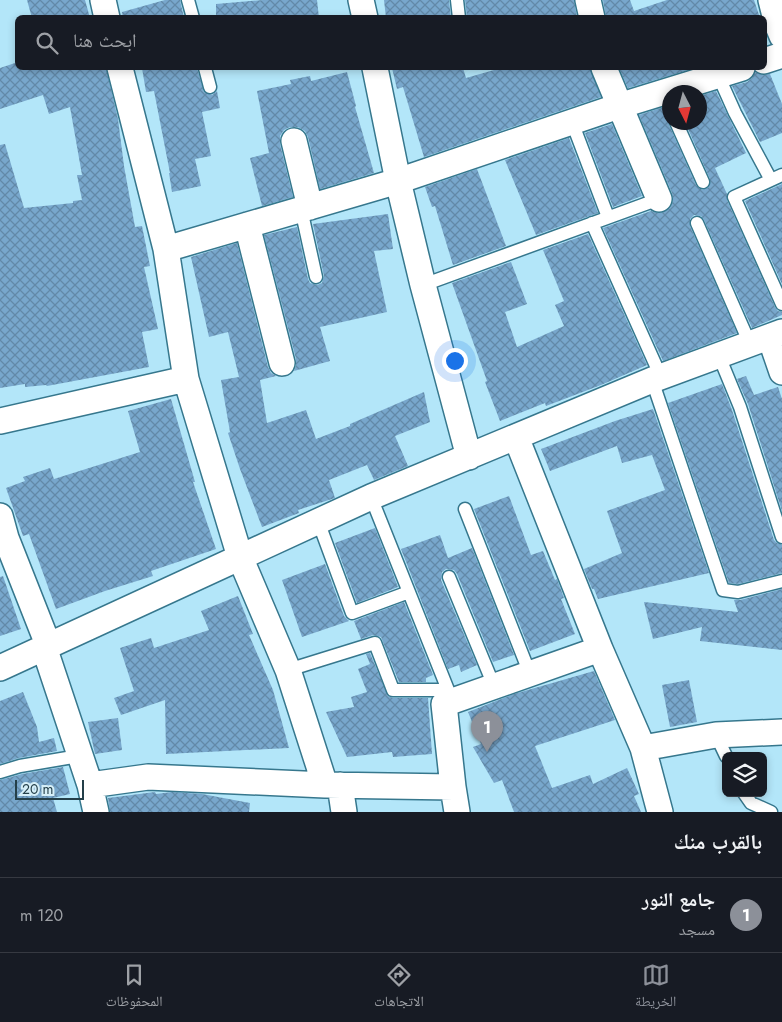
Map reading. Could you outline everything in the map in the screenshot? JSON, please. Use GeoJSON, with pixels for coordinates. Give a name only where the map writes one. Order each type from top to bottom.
{"type":"FeatureCollection","features":[{"type":"Feature","properties":{"kind":"street"},"geometry":{"type":"LineString","coordinates":[[103,0],[106,15]]}},
{"type":"Feature","properties":{"kind":"street"},"geometry":{"type":"LineString","coordinates":[[361,0],[364,15]]}},
{"type":"Feature","properties":{"kind":"street"},"geometry":{"type":"LineString","coordinates":[[588,0],[591,15]]}},
{"type":"Feature","properties":{"kind":"street"},"geometry":{"type":"LineString","coordinates":[[771,0],[782,36]]}},
{"type":"Feature","properties":{"kind":"street"},"geometry":{"type":"LineString","coordinates":[[767,60],[782,55]]}},
{"type":"Feature","properties":{"kind":"street"},"geometry":{"type":"LineString","coordinates":[[121,70],[166,249],[186,379],[240,557],[288,670],[344,812]]}},
{"type":"Feature","properties":{"kind":"street"},"geometry":{"type":"LineString","coordinates":[[375,70],[398,181],[423,285],[469,457]]}},
{"type":"Feature","properties":{"kind":"street"},"geometry":{"type":"LineString","coordinates":[[605,70],[658,199]]}},
{"type":"Feature","properties":{"kind":"street"},"geometry":{"type":"LineString","coordinates":[[166,249],[398,181],[619,106],[664,96],[735,70]]}},
{"type":"Feature","properties":{"kind":"street"},"geometry":{"type":"LineString","coordinates":[[294,141],[306,208]]}},
{"type":"Feature","properties":{"kind":"street"},"geometry":{"type":"LineString","coordinates":[[247,225],[282,363]]}},
{"type":"Feature","properties":{"kind":"street"},"geometry":{"type":"LineString","coordinates":[[0,668],[371,497],[656,378],[767,338],[782,372]]}},
{"type":"Feature","properties":{"kind":"street"},"geometry":{"type":"LineString","coordinates":[[0,422],[186,379]]}},
{"type":"Feature","properties":{"kind":"street"},"geometry":{"type":"LineString","coordinates":[[516,437],[600,649],[643,748],[660,812]]}},
{"type":"Feature","properties":{"kind":"street"},"geometry":{"type":"LineString","coordinates":[[0,516],[6,538],[47,642],[44,647],[90,785],[96,812]]}},
{"type":"Feature","properties":{"kind":"street"},"geometry":{"type":"LineString","coordinates":[[457,812],[444,704],[450,695],[494,686],[600,649]]}},
{"type":"Feature","properties":{"kind":"street"},"geometry":{"type":"LineString","coordinates":[[643,748],[721,745],[782,732]]}},
{"type":"Feature","properties":{"kind":"street"},"geometry":{"type":"LineString","coordinates":[[90,785],[148,777],[333,785],[453,787]]}},
{"type":"Feature","properties":{"kind":"lane"},"geometry":{"type":"LineString","coordinates":[[188,0],[191,15]]}},
{"type":"Feature","properties":{"kind":"lane"},"geometry":{"type":"LineString","coordinates":[[457,0],[459,15]]}},
{"type":"Feature","properties":{"kind":"lane"},"geometry":{"type":"LineString","coordinates":[[206,70],[210,87]]}},
{"type":"Feature","properties":{"kind":"lane"},"geometry":{"type":"LineString","coordinates":[[718,75],[735,113],[776,178],[734,197],[782,304]]}},
{"type":"Feature","properties":{"kind":"lane"},"geometry":{"type":"LineString","coordinates":[[572,122],[608,217]]}},
{"type":"Feature","properties":{"kind":"lane"},"geometry":{"type":"LineString","coordinates":[[680,130],[703,182]]}},
{"type":"Feature","properties":{"kind":"lane"},"geometry":{"type":"LineString","coordinates":[[423,285],[658,199]]}},
{"type":"Feature","properties":{"kind":"lane"},"geometry":{"type":"LineString","coordinates":[[306,208],[316,277]]}},
{"type":"Feature","properties":{"kind":"lane"},"geometry":{"type":"LineString","coordinates":[[592,223],[656,378],[723,590],[738,592],[782,581]]}},
{"type":"Feature","properties":{"kind":"lane"},"geometry":{"type":"LineString","coordinates":[[697,223],[767,338]]}},
{"type":"Feature","properties":{"kind":"lane"},"geometry":{"type":"LineString","coordinates":[[719,356],[740,407],[782,537]]}},
{"type":"Feature","properties":{"kind":"lane"},"geometry":{"type":"LineString","coordinates":[[288,670],[375,643],[393,690],[450,695],[371,497]]}},
{"type":"Feature","properties":{"kind":"lane"},"geometry":{"type":"LineString","coordinates":[[465,509],[530,674]]}},
{"type":"Feature","properties":{"kind":"lane"},"geometry":{"type":"LineString","coordinates":[[318,521],[352,612],[409,592]]}},
{"type":"Feature","properties":{"kind":"lane"},"geometry":{"type":"LineString","coordinates":[[449,577],[494,686]]}},
{"type":"Feature","properties":{"kind":"lane"},"geometry":{"type":"LineString","coordinates":[[0,772],[20,766],[79,756]]}},
{"type":"Feature","properties":{"kind":"lane"},"geometry":{"type":"LineString","coordinates":[[747,797],[751,804],[771,812]]}},
{"type":"Feature","properties":{"kind":"building"},"geometry":{"type":"Polygon","coordinates":[[[27,0],[85,0],[89,15],[31,15],[27,0]]]}},
{"type":"Feature","properties":{"kind":"building"},"geometry":{"type":"Polygon","coordinates":[[[165,0],[180,0],[183,15],[122,15],[122,12],[165,0]]]}},
{"type":"Feature","properties":{"kind":"building"},"geometry":{"type":"Polygon","coordinates":[[[263,0],[317,0],[319,15],[216,15],[216,4],[263,0]]]}},
{"type":"Feature","properties":{"kind":"building"},"geometry":{"type":"Polygon","coordinates":[[[384,0],[449,0],[451,15],[386,15],[384,0]]]}},
{"type":"Feature","properties":{"kind":"building"},"geometry":{"type":"Polygon","coordinates":[[[465,0],[574,0],[577,15],[467,15],[465,0]]]}},
{"type":"Feature","properties":{"kind":"building"},"geometry":{"type":"Polygon","coordinates":[[[603,0],[630,0],[634,11],[667,0],[754,0],[759,15],[606,15],[603,0]]]}},
{"type":"Feature","properties":{"kind":"building"},"geometry":{"type":"Polygon","coordinates":[[[15,63],[15,70],[106,70],[118,119],[135,227],[142,226],[150,266],[144,267],[158,329],[142,332],[149,367],[47,386],[25,387],[25,384],[0,388],[0,145],[5,144],[24,208],[73,203],[73,201],[82,200],[77,175],[82,175],[70,107],[49,114],[43,95],[0,109],[0,68],[15,63]]]}},
{"type":"Feature","properties":{"kind":"building"},"geometry":{"type":"Polygon","coordinates":[[[142,70],[198,70],[204,92],[212,95],[217,91],[220,108],[202,112],[211,156],[195,159],[201,186],[172,192],[154,91],[146,92],[142,70]]]}},
{"type":"Feature","properties":{"kind":"building"},"geometry":{"type":"Polygon","coordinates":[[[392,70],[464,70],[466,78],[494,70],[591,70],[601,97],[424,157],[403,87],[397,89],[392,70]]]}},
{"type":"Feature","properties":{"kind":"building"},"geometry":{"type":"Polygon","coordinates":[[[620,70],[688,70],[628,88],[620,70]]]}},
{"type":"Feature","properties":{"kind":"building"},"geometry":{"type":"Polygon","coordinates":[[[347,72],[374,173],[320,189],[308,137],[305,131],[298,127],[290,127],[284,130],[280,136],[280,144],[293,197],[262,206],[250,158],[269,153],[257,91],[291,84],[290,80],[310,76],[311,81],[347,72]]]}},
{"type":"Feature","properties":{"kind":"building"},"geometry":{"type":"Polygon","coordinates":[[[755,72],[762,75],[770,74],[782,104],[782,133],[760,142],[732,86],[747,82],[755,72]]]}},
{"type":"Feature","properties":{"kind":"building"},"geometry":{"type":"Polygon","coordinates":[[[716,91],[746,153],[715,168],[727,194],[727,200],[775,307],[778,311],[782,312],[782,315],[752,328],[704,220],[701,216],[694,215],[690,219],[690,226],[737,333],[663,361],[603,228],[651,211],[664,212],[670,208],[673,201],[672,193],[639,115],[662,108],[662,130],[671,130],[696,185],[702,190],[709,187],[710,179],[689,130],[707,130],[707,94],[716,91]]]}},
{"type":"Feature","properties":{"kind":"building"},"geometry":{"type":"Polygon","coordinates":[[[612,124],[642,196],[613,207],[585,133],[612,124]]]}},
{"type":"Feature","properties":{"kind":"building"},"geometry":{"type":"Polygon","coordinates":[[[569,138],[598,213],[536,235],[505,160],[569,138]]]}},
{"type":"Feature","properties":{"kind":"building"},"geometry":{"type":"Polygon","coordinates":[[[477,169],[506,246],[453,265],[435,206],[432,207],[425,187],[477,169]]]}},
{"type":"Feature","properties":{"kind":"building"},"geometry":{"type":"Polygon","coordinates":[[[782,184],[782,284],[745,201],[782,184]]]}},
{"type":"Feature","properties":{"kind":"building"},"geometry":{"type":"Polygon","coordinates":[[[388,214],[393,249],[374,251],[387,312],[320,327],[330,361],[294,371],[296,359],[264,235],[297,227],[308,279],[310,283],[317,285],[322,283],[324,276],[313,224],[388,214]]]}},
{"type":"Feature","properties":{"kind":"building"},"geometry":{"type":"Polygon","coordinates":[[[588,234],[647,365],[546,406],[545,403],[500,421],[452,283],[511,262],[527,304],[505,312],[517,347],[564,326],[555,305],[564,301],[543,250],[588,234]]]}},
{"type":"Feature","properties":{"kind":"building"},"geometry":{"type":"Polygon","coordinates":[[[237,243],[268,367],[271,373],[276,376],[260,380],[267,423],[306,410],[316,439],[350,426],[350,424],[424,392],[430,422],[395,436],[408,466],[374,480],[367,465],[329,480],[335,498],[298,510],[299,513],[262,527],[228,433],[230,432],[221,380],[239,377],[228,332],[209,337],[191,257],[237,243]]]}},
{"type":"Feature","properties":{"kind":"building"},"geometry":{"type":"Polygon","coordinates":[[[746,376],[754,395],[778,387],[782,399],[782,511],[748,404],[737,379],[746,376]]]}},
{"type":"Feature","properties":{"kind":"building"},"geometry":{"type":"Polygon","coordinates":[[[722,384],[774,540],[782,545],[782,573],[738,584],[729,583],[668,403],[722,384]]]}},
{"type":"Feature","properties":{"kind":"building"},"geometry":{"type":"Polygon","coordinates":[[[171,399],[195,482],[193,482],[216,549],[151,571],[153,576],[56,609],[29,534],[23,536],[6,488],[25,481],[23,477],[50,468],[54,479],[140,452],[128,411],[171,399]]]}},
{"type":"Feature","properties":{"kind":"building"},"geometry":{"type":"Polygon","coordinates":[[[653,409],[709,573],[598,599],[584,569],[622,553],[607,511],[665,490],[652,455],[622,463],[617,446],[550,471],[541,449],[653,409]]]}},
{"type":"Feature","properties":{"kind":"building"},"geometry":{"type":"Polygon","coordinates":[[[509,496],[531,555],[543,551],[555,580],[557,579],[564,598],[561,599],[575,634],[530,651],[474,509],[509,496]]]}},
{"type":"Feature","properties":{"kind":"building"},"geometry":{"type":"Polygon","coordinates":[[[375,528],[398,587],[357,603],[335,543],[375,528]]]}},
{"type":"Feature","properties":{"kind":"building"},"geometry":{"type":"Polygon","coordinates":[[[440,535],[448,558],[472,548],[514,655],[493,662],[457,574],[454,570],[446,569],[442,572],[441,580],[477,665],[461,672],[459,665],[448,669],[401,549],[440,535]]]}},
{"type":"Feature","properties":{"kind":"building"},"geometry":{"type":"Polygon","coordinates":[[[325,564],[344,616],[349,621],[302,637],[282,580],[325,564]]]}},
{"type":"Feature","properties":{"kind":"building"},"geometry":{"type":"Polygon","coordinates":[[[3,576],[21,629],[0,636],[0,577],[3,576]]]}},
{"type":"Feature","properties":{"kind":"building"},"geometry":{"type":"Polygon","coordinates":[[[782,589],[782,650],[700,641],[702,627],[653,639],[644,602],[738,612],[734,600],[782,589]]]}},
{"type":"Feature","properties":{"kind":"building"},"geometry":{"type":"Polygon","coordinates":[[[238,596],[253,634],[249,635],[273,690],[289,748],[166,754],[165,700],[121,715],[114,698],[134,691],[120,648],[151,638],[154,648],[209,630],[201,611],[238,596]]]}},
{"type":"Feature","properties":{"kind":"building"},"geometry":{"type":"Polygon","coordinates":[[[404,602],[433,675],[426,678],[426,682],[399,682],[381,637],[373,635],[361,639],[354,621],[404,602]]]}},
{"type":"Feature","properties":{"kind":"building"},"geometry":{"type":"Polygon","coordinates":[[[370,653],[388,696],[393,698],[428,698],[432,754],[393,757],[392,752],[347,757],[326,712],[354,707],[351,697],[367,692],[358,669],[370,664],[366,654],[370,653]]]}},
{"type":"Feature","properties":{"kind":"building"},"geometry":{"type":"Polygon","coordinates":[[[594,671],[615,720],[535,746],[552,788],[590,775],[593,784],[627,768],[639,794],[634,796],[641,812],[514,812],[502,780],[494,783],[473,747],[481,744],[468,712],[514,694],[594,671]]]}},
{"type":"Feature","properties":{"kind":"building"},"geometry":{"type":"Polygon","coordinates":[[[689,680],[697,722],[670,727],[662,685],[689,680]]]}},
{"type":"Feature","properties":{"kind":"building"},"geometry":{"type":"Polygon","coordinates":[[[23,692],[37,727],[39,742],[54,738],[57,751],[19,758],[0,764],[0,701],[23,692]]]}},
{"type":"Feature","properties":{"kind":"building"},"geometry":{"type":"Polygon","coordinates":[[[118,718],[122,750],[95,754],[88,722],[118,718]]]}},
{"type":"Feature","properties":{"kind":"building"},"geometry":{"type":"Polygon","coordinates":[[[63,767],[70,794],[53,798],[57,812],[0,812],[0,780],[63,767]]]}},
{"type":"Feature","properties":{"kind":"building"},"geometry":{"type":"Polygon","coordinates":[[[155,792],[156,794],[172,792],[202,794],[250,803],[249,812],[110,812],[108,798],[155,792]]]}},
{"type":"Feature","properties":{"kind":"place","name":"جامع النور"},"geometry":{"type":"Point","coordinates":[487,752]}}]}
